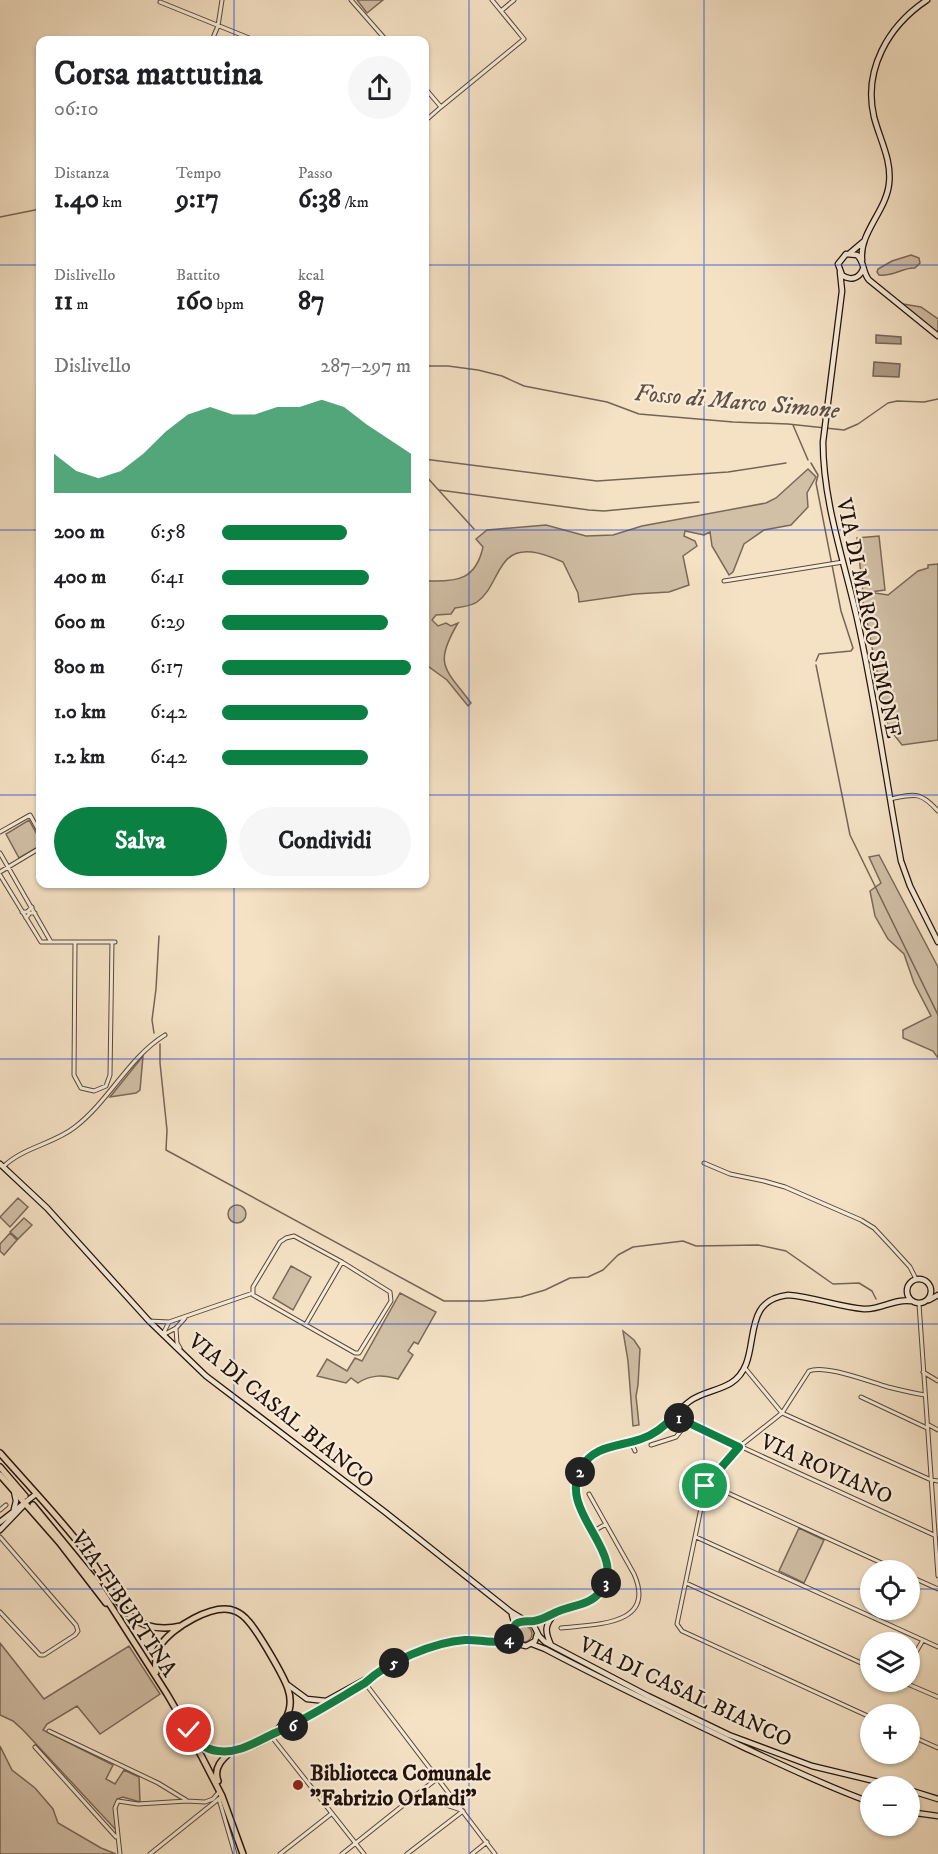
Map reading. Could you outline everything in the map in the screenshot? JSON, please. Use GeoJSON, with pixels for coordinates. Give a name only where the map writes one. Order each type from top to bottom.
{"type":"FeatureCollection","features":[{"type":"Feature","properties":{"kind":"main road","name":"VIA TIBURTINA"},"geometry":{"type":"LineString","coordinates":[[0,1453],[84,1550],[126,1612],[152,1628],[169,1628],[186,1624]]}},
{"type":"Feature","properties":{"kind":"main road"},"geometry":{"type":"LineString","coordinates":[[0,1467],[25,1496]]}},
{"type":"Feature","properties":{"kind":"main road"},"geometry":{"type":"LineString","coordinates":[[0,1475],[116,1613]]}},
{"type":"Feature","properties":{"kind":"main road","name":"VIA TIBURTINA"},"geometry":{"type":"LineString","coordinates":[[33,1505],[80,1560],[158,1678],[189,1730],[220,1794],[236,1830],[243,1854]]}},
{"type":"Feature","properties":{"kind":"main road"},"geometry":{"type":"LineString","coordinates":[[158,1678],[155,1666],[159,1648],[166,1639],[204,1613],[220,1608],[228,1609],[242,1615],[252,1625],[285,1682],[290,1696],[290,1710],[285,1722],[273,1735],[257,1743],[223,1752],[211,1750],[199,1743],[189,1730]]}},
{"type":"Feature","properties":{"kind":"main road"},"geometry":{"type":"LineString","coordinates":[[236,1750],[220,1763],[216,1774],[231,1810],[236,1830]]}},
{"type":"Feature","properties":{"kind":"street"},"geometry":{"type":"LineString","coordinates":[[214,36],[218,26],[222,0]]}},
{"type":"Feature","properties":{"kind":"street"},"geometry":{"type":"LineString","coordinates":[[351,0],[382,36]]}},
{"type":"Feature","properties":{"kind":"street"},"geometry":{"type":"LineString","coordinates":[[429,118],[524,39],[492,0]]}},
{"type":"Feature","properties":{"kind":"street"},"geometry":{"type":"LineString","coordinates":[[501,11],[514,0]]}},
{"type":"Feature","properties":{"kind":"street"},"geometry":{"type":"LineString","coordinates":[[927,0],[898,24],[880,53],[872,75],[872,106],[887,155],[890,175],[887,194],[862,247],[862,260],[863,269],[869,280],[938,336]]}},
{"type":"Feature","properties":{"kind":"street"},"geometry":{"type":"LineString","coordinates":[[160,2],[244,36]]}},
{"type":"Feature","properties":{"kind":"street"},"geometry":{"type":"LineString","coordinates":[[429,93],[441,106]]}},
{"type":"Feature","properties":{"kind":"street"},"geometry":{"type":"LineString","coordinates":[[866,237],[857,249],[840,260],[840,272],[850,279],[858,277],[869,280]]}},
{"type":"Feature","properties":{"kind":"street"},"geometry":{"type":"LineString","coordinates":[[850,253],[862,260]]}},
{"type":"Feature","properties":{"kind":"street"},"geometry":{"type":"LineString","coordinates":[[858,277],[863,269]]}},
{"type":"Feature","properties":{"kind":"street","name":"VIA DI MARCO SIMONE"},"geometry":{"type":"LineString","coordinates":[[840,272],[842,291],[824,434],[824,466],[828,494],[860,633],[903,869],[938,942]]}},
{"type":"Feature","properties":{"kind":"street","name":"VIA DI MARCO SIMONE"},"geometry":{"type":"LineString","coordinates":[[842,291],[850,279]]}},
{"type":"Feature","properties":{"kind":"street"},"geometry":{"type":"LineString","coordinates":[[724,581],[843,562]]}},
{"type":"Feature","properties":{"kind":"street"},"geometry":{"type":"LineString","coordinates":[[890,799],[920,795],[938,811]]}},
{"type":"Feature","properties":{"kind":"street"},"geometry":{"type":"LineString","coordinates":[[0,832],[30,814],[36,825]]}},
{"type":"Feature","properties":{"kind":"street"},"geometry":{"type":"LineString","coordinates":[[36,850],[0,873],[39,940],[44,943],[113,942],[110,1075],[106,1086],[94,1091],[81,1088],[74,1075],[75,943]]}},
{"type":"Feature","properties":{"kind":"street"},"geometry":{"type":"LineString","coordinates":[[0,853],[51,942]]}},
{"type":"Feature","properties":{"kind":"street"},"geometry":{"type":"LineString","coordinates":[[22,912],[27,912],[32,908]]}},
{"type":"Feature","properties":{"kind":"street"},"geometry":{"type":"LineString","coordinates":[[26,918],[35,913]]}},
{"type":"Feature","properties":{"kind":"street"},"geometry":{"type":"LineString","coordinates":[[2,1166],[74,1128],[100,1104],[144,1049],[165,1035]]}},
{"type":"Feature","properties":{"kind":"street"},"geometry":{"type":"LineString","coordinates":[[704,1163],[732,1175],[782,1186],[861,1220],[874,1228],[889,1244],[910,1267],[916,1279]]}},
{"type":"Feature","properties":{"kind":"street","name":"VIA DI CASAL BIANCO"},"geometry":{"type":"LineString","coordinates":[[2,1166],[47,1209],[163,1335],[206,1376],[511,1612],[527,1621]]}},
{"type":"Feature","properties":{"kind":"street"},"geometry":{"type":"LineString","coordinates":[[300,1237],[342,1262],[389,1290],[392,1296],[358,1353],[257,1298],[253,1293],[253,1287],[280,1242],[286,1238],[300,1237]]}},
{"type":"Feature","properties":{"kind":"street"},"geometry":{"type":"LineString","coordinates":[[306,1324],[342,1262]]}},
{"type":"Feature","properties":{"kind":"street"},"geometry":{"type":"LineString","coordinates":[[897,1302],[909,1284],[916,1279],[923,1280],[931,1287],[938,1289]]}},
{"type":"Feature","properties":{"kind":"street"},"geometry":{"type":"LineString","coordinates":[[926,1302],[931,1295],[931,1287]]}},
{"type":"Feature","properties":{"kind":"street"},"geometry":{"type":"LineString","coordinates":[[907,1290],[911,1301]]}},
{"type":"Feature","properties":{"kind":"street"},"geometry":{"type":"LineString","coordinates":[[149,1320],[169,1322],[253,1293]]}},
{"type":"Feature","properties":{"kind":"street"},"geometry":{"type":"LineString","coordinates":[[514,1628],[519,1623],[578,1606],[596,1597],[606,1583],[608,1575],[606,1560],[577,1503],[575,1493],[579,1473],[587,1460],[599,1450],[654,1434],[695,1397],[730,1383],[745,1368],[756,1318],[761,1308],[776,1298],[796,1296],[864,1309],[897,1302],[911,1301],[919,1304],[938,1295]]}},
{"type":"Feature","properties":{"kind":"street"},"geometry":{"type":"LineString","coordinates":[[919,1304],[938,1576]]}},
{"type":"Feature","properties":{"kind":"street"},"geometry":{"type":"LineString","coordinates":[[184,1355],[177,1343],[176,1328],[180,1320],[189,1315]]}},
{"type":"Feature","properties":{"kind":"street"},"geometry":{"type":"LineString","coordinates":[[163,1335],[169,1322]]}},
{"type":"Feature","properties":{"kind":"street"},"geometry":{"type":"LineString","coordinates":[[163,1335],[176,1328]]}},
{"type":"Feature","properties":{"kind":"street"},"geometry":{"type":"LineString","coordinates":[[745,1368],[782,1413],[937,1481]]}},
{"type":"Feature","properties":{"kind":"street"},"geometry":{"type":"LineString","coordinates":[[860,1712],[680,1629],[677,1624],[706,1483],[739,1447],[782,1413],[808,1373],[813,1369],[843,1374],[890,1388],[925,1395]]}},
{"type":"Feature","properties":{"kind":"street"},"geometry":{"type":"LineString","coordinates":[[923,1372],[938,1381]]}},
{"type":"Feature","properties":{"kind":"street"},"geometry":{"type":"LineString","coordinates":[[861,1397],[938,1430]]}},
{"type":"Feature","properties":{"kind":"street","name":"VIA ROVIANO"},"geometry":{"type":"LineString","coordinates":[[674,1416],[934,1535]]}},
{"type":"Feature","properties":{"kind":"street"},"geometry":{"type":"LineString","coordinates":[[651,1444],[676,1437],[687,1423]]}},
{"type":"Feature","properties":{"kind":"street"},"geometry":{"type":"LineString","coordinates":[[631,1442],[635,1451]]}},
{"type":"Feature","properties":{"kind":"street"},"geometry":{"type":"LineString","coordinates":[[706,1483],[875,1560]]}},
{"type":"Feature","properties":{"kind":"street"},"geometry":{"type":"LineString","coordinates":[[0,1530],[14,1513],[16,1501],[14,1491]]}},
{"type":"Feature","properties":{"kind":"street"},"geometry":{"type":"LineString","coordinates":[[0,1522],[36,1494]]}},
{"type":"Feature","properties":{"kind":"street"},"geometry":{"type":"LineString","coordinates":[[561,1628],[617,1620],[631,1612],[637,1603],[639,1592],[636,1578],[590,1494]]}},
{"type":"Feature","properties":{"kind":"street"},"geometry":{"type":"LineString","coordinates":[[0,1510],[6,1505]]}},
{"type":"Feature","properties":{"kind":"street"},"geometry":{"type":"LineString","coordinates":[[14,1513],[34,1514]]}},
{"type":"Feature","properties":{"kind":"street"},"geometry":{"type":"LineString","coordinates":[[592,1532],[607,1524]]}},
{"type":"Feature","properties":{"kind":"street"},"geometry":{"type":"LineString","coordinates":[[0,1537],[76,1625],[78,1631],[73,1637],[40,1655],[0,1612]]}},
{"type":"Feature","properties":{"kind":"street"},"geometry":{"type":"LineString","coordinates":[[696,1537],[938,1647]]}},
{"type":"Feature","properties":{"kind":"street"},"geometry":{"type":"LineString","coordinates":[[920,1581],[938,1589]]}},
{"type":"Feature","properties":{"kind":"street"},"geometry":{"type":"LineString","coordinates":[[686,1583],[860,1661]]}},
{"type":"Feature","properties":{"kind":"street"},"geometry":{"type":"LineString","coordinates":[[551,1646],[546,1635],[546,1626],[554,1614],[561,1610]]}},
{"type":"Feature","properties":{"kind":"street"},"geometry":{"type":"LineString","coordinates":[[499,1642],[509,1639],[512,1634],[514,1619],[511,1612]]}},
{"type":"Feature","properties":{"kind":"street"},"geometry":{"type":"LineString","coordinates":[[285,1682],[302,1697],[319,1701],[332,1698],[406,1657],[442,1644],[467,1640],[525,1646],[532,1644],[537,1631],[548,1616]]}},
{"type":"Feature","properties":{"kind":"street"},"geometry":{"type":"LineString","coordinates":[[527,1621],[537,1631]]}},
{"type":"Feature","properties":{"kind":"street","name":"VIA DI CASAL BIANCO"},"geometry":{"type":"LineString","coordinates":[[537,1631],[543,1641],[551,1646],[657,1700],[763,1749],[822,1769],[860,1778]]}},
{"type":"Feature","properties":{"kind":"street"},"geometry":{"type":"LineString","coordinates":[[512,1634],[514,1641],[519,1645]]}},
{"type":"Feature","properties":{"kind":"street"},"geometry":{"type":"LineString","coordinates":[[920,1645],[923,1640]]}},
{"type":"Feature","properties":{"kind":"street","name":"VIA DI CASAL BIANCO"},"geometry":{"type":"LineString","coordinates":[[532,1644],[542,1647],[653,1705],[793,1771],[860,1799]]}},
{"type":"Feature","properties":{"kind":"street"},"geometry":{"type":"LineString","coordinates":[[364,1854],[273,1735],[290,1728],[365,1683],[371,1677]]}},
{"type":"Feature","properties":{"kind":"street"},"geometry":{"type":"LineString","coordinates":[[365,1683],[495,1854]]}},
{"type":"Feature","properties":{"kind":"street"},"geometry":{"type":"LineString","coordinates":[[920,1689],[938,1697]]}},
{"type":"Feature","properties":{"kind":"street"},"geometry":{"type":"LineString","coordinates":[[49,1731],[158,1783],[187,1801]]}},
{"type":"Feature","properties":{"kind":"street"},"geometry":{"type":"LineString","coordinates":[[920,1740],[938,1748]]}},
{"type":"Feature","properties":{"kind":"street"},"geometry":{"type":"LineString","coordinates":[[35,1747],[117,1838]]}},
{"type":"Feature","properties":{"kind":"street"},"geometry":{"type":"LineString","coordinates":[[342,1854],[438,1778]]}},
{"type":"Feature","properties":{"kind":"street"},"geometry":{"type":"LineString","coordinates":[[920,1793],[938,1798]]}},
{"type":"Feature","properties":{"kind":"street"},"geometry":{"type":"LineString","coordinates":[[120,1854],[115,1806],[118,1801],[138,1804],[208,1802],[220,1794]]}},
{"type":"Feature","properties":{"kind":"street"},"geometry":{"type":"LineString","coordinates":[[150,1854],[220,1794]]}},
{"type":"Feature","properties":{"kind":"street"},"geometry":{"type":"LineString","coordinates":[[220,1794],[235,1854]]}},
{"type":"Feature","properties":{"kind":"street"},"geometry":{"type":"LineString","coordinates":[[416,1795],[463,1810]]}},
{"type":"Feature","properties":{"kind":"street"},"geometry":{"type":"LineString","coordinates":[[407,1854],[463,1810]]}},
{"type":"Feature","properties":{"kind":"street"},"geometry":{"type":"LineString","coordinates":[[280,1854],[332,1814]]}},
{"type":"Feature","properties":{"kind":"street"},"geometry":{"type":"LineString","coordinates":[[920,1814],[938,1816]]}},
{"type":"Feature","properties":{"kind":"street"},"geometry":{"type":"LineString","coordinates":[[472,1854],[487,1842]]}},
{"type":"Feature","properties":{"kind":"shaded area"},"geometry":{"type":"Polygon","coordinates":[[[357,0],[383,0],[367,13],[357,0]]]}},
{"type":"Feature","properties":{"kind":"shaded area"},"geometry":{"type":"Polygon","coordinates":[[[911,255],[919,258],[920,263],[915,268],[884,275],[879,275],[877,272],[878,269],[892,261],[911,255]]]}},
{"type":"Feature","properties":{"kind":"shaded area"},"geometry":{"type":"Polygon","coordinates":[[[899,301],[903,304],[921,307],[938,319],[938,333],[901,305],[899,301]]]}},
{"type":"Feature","properties":{"kind":"shaded area"},"geometry":{"type":"Polygon","coordinates":[[[876,335],[901,337],[901,344],[876,343],[876,335]]]}},
{"type":"Feature","properties":{"kind":"shaded area"},"geometry":{"type":"Polygon","coordinates":[[[874,362],[900,364],[899,377],[873,376],[874,362]]]}},
{"type":"Feature","properties":{"kind":"shaded area"},"geometry":{"type":"Polygon","coordinates":[[[808,469],[816,477],[807,493],[808,507],[791,525],[764,530],[744,544],[733,572],[729,575],[712,546],[710,532],[704,535],[685,531],[684,536],[695,541],[697,546],[683,556],[689,585],[669,592],[579,602],[578,593],[563,562],[532,552],[517,553],[504,563],[489,589],[477,602],[455,608],[451,614],[436,615],[432,620],[438,626],[446,623],[451,626],[458,623],[446,648],[445,666],[454,682],[471,703],[468,706],[447,680],[429,667],[429,581],[449,581],[470,572],[476,566],[483,547],[476,539],[487,530],[546,525],[586,536],[613,535],[642,526],[766,503],[776,498],[808,469]]]}},
{"type":"Feature","properties":{"kind":"shaded area"},"geometry":{"type":"Polygon","coordinates":[[[879,536],[885,590],[863,593],[857,538],[879,536]]]}},
{"type":"Feature","properties":{"kind":"shaded area"},"geometry":{"type":"Polygon","coordinates":[[[938,564],[938,740],[902,745],[888,727],[862,597],[875,593],[888,595],[918,571],[928,568],[928,565],[938,564]]]}},
{"type":"Feature","properties":{"kind":"shaded area"},"geometry":{"type":"Polygon","coordinates":[[[29,820],[36,833],[36,848],[19,858],[6,834],[29,820]]]}},
{"type":"Feature","properties":{"kind":"shaded area"},"geometry":{"type":"Polygon","coordinates":[[[879,855],[938,967],[938,1058],[933,1051],[903,1038],[903,1030],[931,1016],[914,983],[904,954],[888,939],[875,916],[870,891],[881,883],[869,857],[879,855]]]}},
{"type":"Feature","properties":{"kind":"shaded area"},"geometry":{"type":"Polygon","coordinates":[[[143,1056],[140,1090],[136,1093],[110,1097],[143,1056]]]}},
{"type":"Feature","properties":{"kind":"shaded area"},"geometry":{"type":"Polygon","coordinates":[[[18,1198],[28,1207],[10,1227],[0,1217],[18,1198]]]}},
{"type":"Feature","properties":{"kind":"shaded area"},"geometry":{"type":"Polygon","coordinates":[[[237,1205],[243,1208],[246,1214],[243,1220],[237,1223],[231,1220],[228,1214],[231,1208],[237,1205]]]}},
{"type":"Feature","properties":{"kind":"shaded area"},"geometry":{"type":"Polygon","coordinates":[[[24,1218],[32,1225],[18,1239],[10,1232],[24,1218]]]}},
{"type":"Feature","properties":{"kind":"shaded area"},"geometry":{"type":"Polygon","coordinates":[[[10,1233],[17,1240],[4,1255],[0,1251],[0,1244],[10,1233]]]}},
{"type":"Feature","properties":{"kind":"shaded area"},"geometry":{"type":"Polygon","coordinates":[[[291,1266],[311,1277],[293,1310],[273,1298],[291,1266]]]}},
{"type":"Feature","properties":{"kind":"shaded area"},"geometry":{"type":"Polygon","coordinates":[[[400,1293],[436,1312],[418,1344],[414,1342],[408,1351],[413,1355],[398,1379],[378,1376],[358,1383],[351,1378],[346,1383],[317,1376],[327,1359],[347,1371],[355,1358],[362,1361],[400,1293]]]}},
{"type":"Feature","properties":{"kind":"shaded area"},"geometry":{"type":"Polygon","coordinates":[[[623,1331],[634,1340],[640,1349],[636,1396],[639,1425],[633,1426],[628,1361],[623,1331]]]}},
{"type":"Feature","properties":{"kind":"shaded area"},"geometry":{"type":"Polygon","coordinates":[[[799,1528],[824,1540],[804,1583],[779,1571],[799,1528]]]}},
{"type":"Feature","properties":{"kind":"shaded area"},"geometry":{"type":"Polygon","coordinates":[[[524,1626],[532,1634],[524,1642],[516,1634],[524,1626]]]}},
{"type":"Feature","properties":{"kind":"shaded area"},"geometry":{"type":"Polygon","coordinates":[[[0,1643],[44,1699],[129,1646],[160,1694],[100,1734],[77,1706],[47,1724],[43,1730],[113,1765],[106,1779],[115,1784],[124,1770],[139,1777],[140,1802],[123,1797],[117,1799],[116,1830],[23,1730],[13,1721],[0,1715],[0,1643]]]}},
{"type":"Feature","properties":{"kind":"shaded area"},"geometry":{"type":"Polygon","coordinates":[[[0,1746],[12,1770],[35,1788],[53,1809],[58,1823],[116,1854],[0,1854],[0,1746]]]}},
{"type":"Feature","properties":{"kind":"waterway","name":"Fosso di Marco Simone"},"geometry":{"type":"LineString","coordinates":[[0,217],[36,210]]}},
{"type":"Feature","properties":{"kind":"waterway","name":"Fosso di Marco Simone"},"geometry":{"type":"LineString","coordinates":[[429,366],[478,370],[502,376],[524,386],[607,402],[639,414],[844,430],[858,424],[888,403],[924,402],[938,399]]}},
{"type":"Feature","properties":{"kind":"waterway"},"geometry":{"type":"LineString","coordinates":[[793,425],[808,460]]}},
{"type":"Feature","properties":{"kind":"waterway"},"geometry":{"type":"LineString","coordinates":[[429,460],[597,481],[728,472],[786,463]]}},
{"type":"Feature","properties":{"kind":"waterway"},"geometry":{"type":"LineString","coordinates":[[811,463],[818,475],[816,483],[841,611],[853,648],[851,651],[819,654],[816,661]]}},
{"type":"Feature","properties":{"kind":"waterway"},"geometry":{"type":"LineString","coordinates":[[429,480],[474,529]]}},
{"type":"Feature","properties":{"kind":"waterway"},"geometry":{"type":"LineString","coordinates":[[439,490],[604,511],[699,502]]}},
{"type":"Feature","properties":{"kind":"waterway"},"geometry":{"type":"LineString","coordinates":[[816,665],[850,835],[938,1015]]}},
{"type":"Feature","properties":{"kind":"waterway"},"geometry":{"type":"LineString","coordinates":[[154,1033],[152,1020],[159,936]]}},
{"type":"Feature","properties":{"kind":"waterway"},"geometry":{"type":"LineString","coordinates":[[160,1044],[167,1130],[166,1150],[444,1301],[483,1301],[521,1297],[545,1290],[570,1278],[588,1277],[603,1270],[618,1255],[633,1247],[683,1241],[696,1246],[758,1245],[786,1251],[833,1284],[859,1283],[872,1291],[876,1299]]}},
{"type":"Feature","properties":{"kind":"place","name":"Biblioteca Comunale \"Fabrizio Orlandi\""},"geometry":{"type":"Point","coordinates":[298,1785]}},
{"type":"Feature","properties":{"kind":"route"},"geometry":{"type":"LineString","coordinates":[[189,1730],[199,1743],[211,1750],[228,1751],[250,1746],[290,1728],[365,1683],[371,1677],[411,1655],[454,1641],[503,1641],[511,1637],[516,1624],[522,1621],[539,1620],[561,1610],[586,1603],[596,1597],[606,1583],[608,1568],[601,1548],[577,1503],[575,1493],[582,1467],[599,1450],[640,1440],[654,1434],[674,1416],[739,1447],[705,1486]]}}]}
